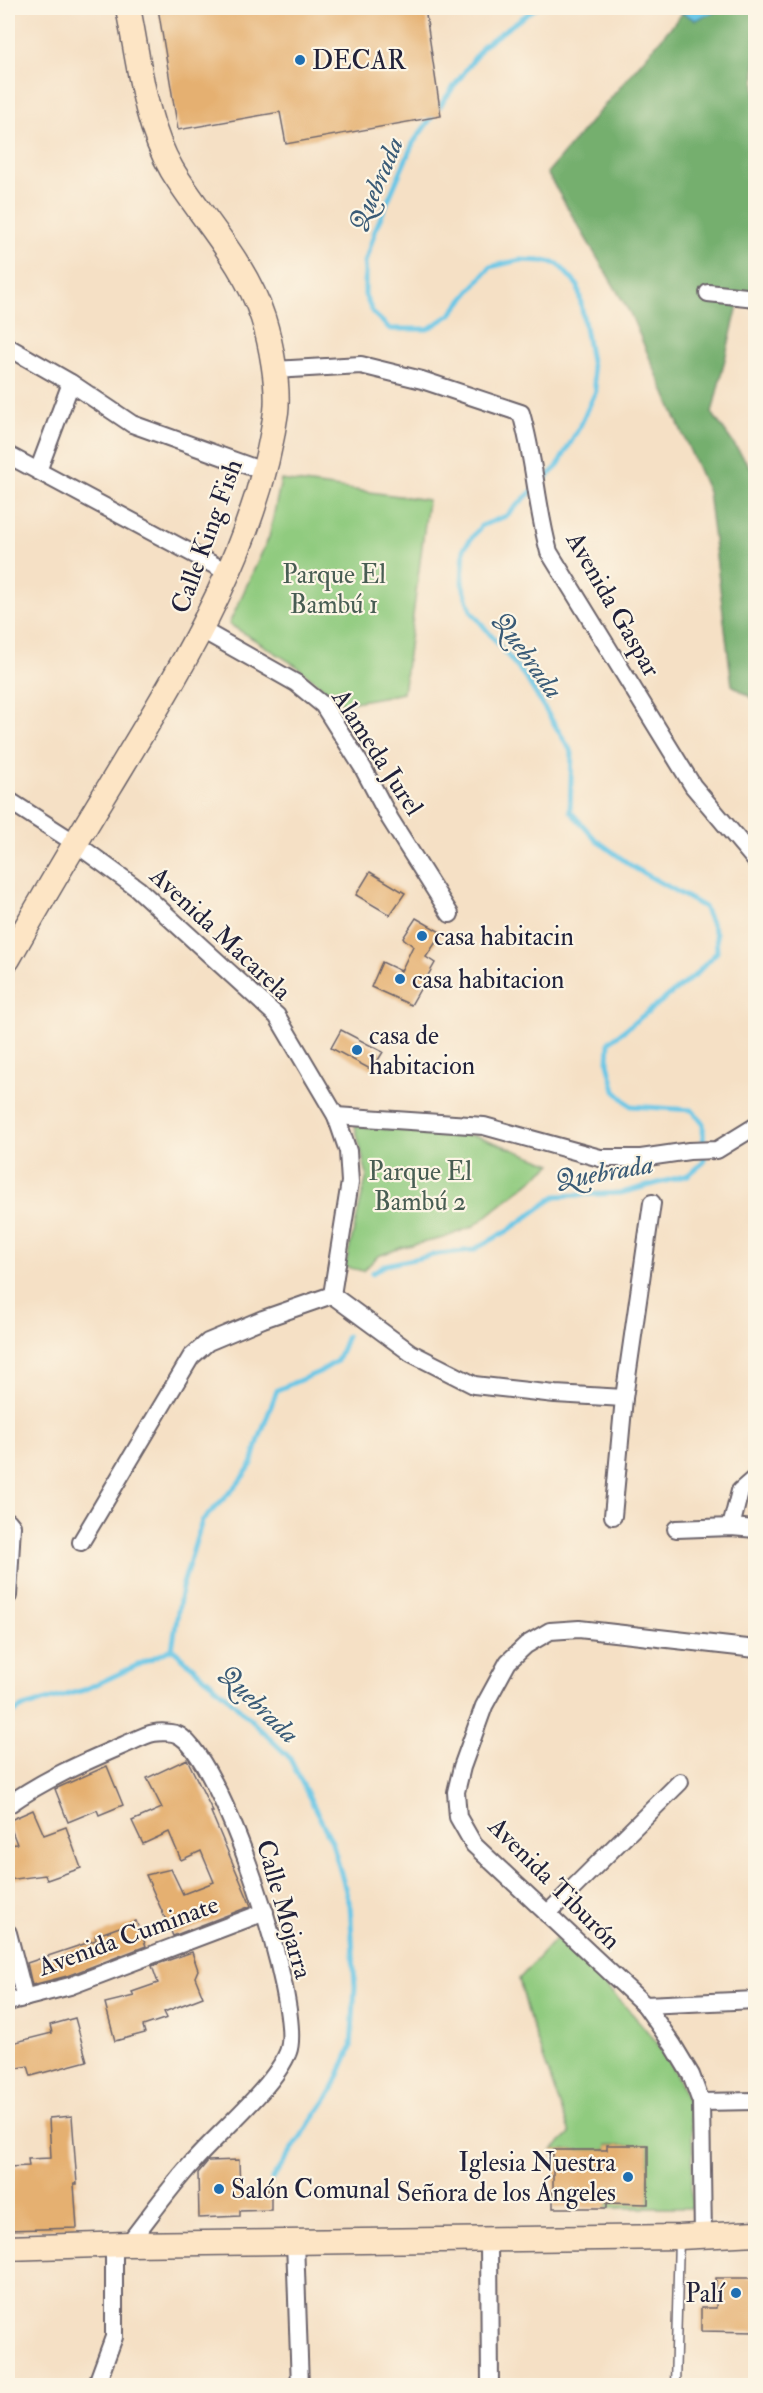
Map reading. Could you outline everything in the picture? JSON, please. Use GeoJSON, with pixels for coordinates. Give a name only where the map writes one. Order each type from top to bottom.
{"type":"FeatureCollection","features":[{"type":"Feature","properties":{"kind":"street","name":"Calle King Fish"},"geometry":{"type":"LineString","coordinates":[[8,959],[202,630],[252,508],[263,471],[276,410],[274,370],[263,317],[240,269],[172,169],[153,132],[128,8]]}},
{"type":"Feature","properties":{"kind":"street"},"geometry":{"type":"LineString","coordinates":[[708,293],[756,298]]}},
{"type":"Feature","properties":{"kind":"street"},"geometry":{"type":"LineString","coordinates":[[8,347],[71,382],[132,424],[263,471]]}},
{"type":"Feature","properties":{"kind":"street","name":"Avenida Gaspar"},"geometry":{"type":"LineString","coordinates":[[274,370],[361,365],[422,380],[521,413],[531,447],[540,519],[549,552],[693,786],[756,861]]}},
{"type":"Feature","properties":{"kind":"street"},"geometry":{"type":"LineString","coordinates":[[38,471],[71,382]]}},
{"type":"Feature","properties":{"kind":"street"},"geometry":{"type":"LineString","coordinates":[[8,454],[227,572]]}},
{"type":"Feature","properties":{"kind":"street","name":"Alameda Jurel"},"geometry":{"type":"LineString","coordinates":[[202,630],[296,683],[323,705],[363,768],[390,819],[450,914]]}},
{"type":"Feature","properties":{"kind":"street","name":"Avenida Macarela"},"geometry":{"type":"LineString","coordinates":[[8,800],[75,843],[138,889],[277,1016],[336,1116],[348,1151],[350,1182],[333,1295]]}},
{"type":"Feature","properties":{"kind":"street"},"geometry":{"type":"LineString","coordinates":[[336,1116],[484,1126],[600,1158],[642,1158],[689,1151],[717,1150],[756,1126]]}},
{"type":"Feature","properties":{"kind":"street"},"geometry":{"type":"LineString","coordinates":[[612,1516],[624,1398],[652,1203]]}},
{"type":"Feature","properties":{"kind":"street"},"geometry":{"type":"LineString","coordinates":[[81,1542],[191,1358],[208,1341],[262,1319],[333,1295],[411,1353],[474,1385],[555,1394],[624,1398]]}},
{"type":"Feature","properties":{"kind":"street"},"geometry":{"type":"LineString","coordinates":[[731,1527],[740,1491],[756,1477]]}},
{"type":"Feature","properties":{"kind":"street"},"geometry":{"type":"LineString","coordinates":[[8,1596],[10,1523]]}},
{"type":"Feature","properties":{"kind":"street"},"geometry":{"type":"LineString","coordinates":[[676,1529],[731,1527],[756,1529]]}},
{"type":"Feature","properties":{"kind":"street","name":"Avenida Tiburón"},"geometry":{"type":"LineString","coordinates":[[691,2237],[701,2102],[691,2075],[674,2044],[645,2005],[474,1845],[458,1817],[456,1792],[462,1767],[484,1706],[508,1662],[526,1645],[550,1631],[579,1629],[756,1649]]}},
{"type":"Feature","properties":{"kind":"street","name":"Calle Mojarra"},"geometry":{"type":"LineString","coordinates":[[8,1805],[35,1786],[154,1732],[177,1734],[193,1745],[221,1798],[251,1868],[265,1912],[291,2023],[289,2051],[273,2077],[192,2163],[121,2244]]}},
{"type":"Feature","properties":{"kind":"street"},"geometry":{"type":"LineString","coordinates":[[547,1914],[680,1782]]}},
{"type":"Feature","properties":{"kind":"street","name":"Avenida Cuminate"},"geometry":{"type":"LineString","coordinates":[[8,2002],[70,1986],[265,1912]]}},
{"type":"Feature","properties":{"kind":"street"},"geometry":{"type":"LineString","coordinates":[[8,1933],[25,1998]]}},
{"type":"Feature","properties":{"kind":"street"},"geometry":{"type":"LineString","coordinates":[[645,2005],[756,2000]]}},
{"type":"Feature","properties":{"kind":"street"},"geometry":{"type":"LineString","coordinates":[[701,2102],[756,2101]]}},
{"type":"Feature","properties":{"kind":"street"},"geometry":{"type":"LineString","coordinates":[[8,2248],[295,2241],[691,2237],[756,2233]]}},
{"type":"Feature","properties":{"kind":"street"},"geometry":{"type":"LineString","coordinates":[[489,2240],[490,2385]]}},
{"type":"Feature","properties":{"kind":"street"},"geometry":{"type":"LineString","coordinates":[[295,2241],[300,2385]]}},
{"type":"Feature","properties":{"kind":"street"},"geometry":{"type":"LineString","coordinates":[[96,2385],[114,2337],[121,2244]]}},
{"type":"Feature","properties":{"kind":"lane"},"geometry":{"type":"LineString","coordinates":[[675,2385],[691,2237]]}},
{"type":"Feature","properties":{"kind":"green space"},"geometry":{"type":"Polygon","coordinates":[[[687,8],[755,8],[755,291],[739,301],[712,413],[755,474],[755,700],[732,685],[708,492],[630,313],[547,173],[687,8]]]}},
{"type":"Feature","properties":{"kind":"green space","name":"Parque El Bambú 1"},"geometry":{"type":"Polygon","coordinates":[[[281,480],[428,500],[403,693],[344,704],[295,665],[229,624],[269,537],[281,480]]]}},
{"type":"Feature","properties":{"kind":"green space","name":"Parque El Bambú 2"},"geometry":{"type":"Polygon","coordinates":[[[355,1126],[477,1136],[552,1164],[474,1226],[444,1238],[403,1247],[378,1256],[363,1271],[345,1267],[367,1175],[355,1126]]]}},
{"type":"Feature","properties":{"kind":"green space"},"geometry":{"type":"Polygon","coordinates":[[[556,1938],[635,2017],[670,2063],[682,2087],[689,2111],[692,2135],[691,2208],[607,2208],[607,2203],[648,2204],[648,2145],[607,2145],[607,2150],[553,2150],[570,2134],[531,2023],[519,1979],[556,1938]]]}},
{"type":"Feature","properties":{"kind":"water"},"geometry":{"type":"Polygon","coordinates":[[[673,8],[725,8],[695,20],[673,8]]]}},
{"type":"Feature","properties":{"kind":"building","name":"DECAR"},"geometry":{"type":"Polygon","coordinates":[[[158,8],[425,8],[441,116],[286,144],[280,112],[178,130],[158,8]]]}},
{"type":"Feature","properties":{"kind":"building","name":"casa habitacion"},"geometry":{"type":"Polygon","coordinates":[[[370,872],[405,893],[390,915],[356,895],[370,872]]]}},
{"type":"Feature","properties":{"kind":"building","name":"casa habitacion"},"geometry":{"type":"Polygon","coordinates":[[[416,918],[442,933],[426,957],[435,963],[411,1005],[371,987],[382,962],[401,971],[413,946],[403,938],[416,918]]]}},
{"type":"Feature","properties":{"kind":"building","name":"casa de habitacion"},"geometry":{"type":"Polygon","coordinates":[[[341,1030],[383,1052],[372,1070],[331,1048],[341,1030]]]}},
{"type":"Feature","properties":{"kind":"building"},"geometry":{"type":"Polygon","coordinates":[[[187,1759],[213,1812],[211,1812],[251,1906],[173,1936],[146,1875],[171,1869],[183,1894],[214,1882],[201,1851],[181,1860],[169,1832],[143,1844],[132,1821],[162,1808],[147,1778],[187,1759]]]}},
{"type":"Feature","properties":{"kind":"building"},"geometry":{"type":"Polygon","coordinates":[[[107,1766],[123,1805],[99,1815],[97,1810],[68,1822],[55,1789],[107,1766]]]}},
{"type":"Feature","properties":{"kind":"building"},"geometry":{"type":"Polygon","coordinates":[[[33,1810],[44,1835],[66,1827],[81,1868],[47,1880],[45,1875],[8,1880],[8,1845],[17,1844],[8,1821],[33,1810]]]}},
{"type":"Feature","properties":{"kind":"building"},"geometry":{"type":"Polygon","coordinates":[[[136,1921],[146,1946],[67,1976],[32,1985],[27,1963],[96,1940],[95,1936],[136,1921]]]}},
{"type":"Feature","properties":{"kind":"building"},"geometry":{"type":"Polygon","coordinates":[[[192,1952],[198,1970],[195,1977],[203,1997],[164,2012],[167,2018],[143,2026],[145,2033],[115,2041],[105,2003],[134,1996],[132,1992],[158,1983],[152,1966],[192,1952]]]}},
{"type":"Feature","properties":{"kind":"building"},"geometry":{"type":"Polygon","coordinates":[[[75,2018],[87,2061],[31,2076],[28,2066],[8,2070],[8,2044],[52,2033],[50,2025],[75,2018]]]}},
{"type":"Feature","properties":{"kind":"building"},"geometry":{"type":"Polygon","coordinates":[[[72,2116],[77,2184],[74,2184],[77,2228],[8,2230],[8,2167],[29,2166],[28,2159],[51,2158],[49,2118],[72,2116]]]}},
{"type":"Feature","properties":{"kind":"building"},"geometry":{"type":"Polygon","coordinates":[[[607,2145],[648,2145],[648,2204],[607,2203],[607,2208],[553,2208],[553,2150],[607,2150],[607,2145]]]}},
{"type":"Feature","properties":{"kind":"building","name":"Salón Comunal"},"geometry":{"type":"Polygon","coordinates":[[[239,2160],[240,2191],[271,2190],[271,2210],[240,2211],[240,2216],[199,2218],[198,2173],[208,2161],[239,2160]]]}},
{"type":"Feature","properties":{"kind":"building","name":"Palí"},"geometry":{"type":"Polygon","coordinates":[[[716,2278],[756,2278],[756,2332],[701,2331],[701,2308],[716,2308],[716,2278]]]}},
{"type":"Feature","properties":{"kind":"waterway","name":"Quebrada"},"geometry":{"type":"LineString","coordinates":[[536,8],[484,45],[413,143],[376,228],[365,262],[365,295],[373,313],[390,329],[428,329],[450,315],[490,267],[520,260],[558,264],[578,286],[596,391],[557,467],[540,483]]}},
{"type":"Feature","properties":{"kind":"waterway","name":"Quebrada"},"geometry":{"type":"LineString","coordinates":[[372,1273],[385,1265],[438,1254],[473,1250],[509,1230],[556,1196],[621,1193],[688,1175],[704,1162],[703,1123],[692,1110],[631,1106],[615,1091],[608,1063],[609,1042],[694,976],[717,952],[716,934],[704,907],[633,867],[595,839],[570,811],[572,753],[526,678],[471,611],[462,583],[464,548],[481,526],[506,516],[533,490]]}},
{"type":"Feature","properties":{"kind":"waterway","name":"Quebrada"},"geometry":{"type":"LineString","coordinates":[[172,1649],[182,1587],[202,1521],[236,1486],[252,1464],[277,1390],[319,1372],[337,1361],[347,1336]]}},
{"type":"Feature","properties":{"kind":"waterway","name":"Quebrada"},"geometry":{"type":"LineString","coordinates":[[172,1649],[223,1693],[289,1757],[332,1842],[350,1905],[355,1987],[351,2047],[332,2091],[272,2179]]}},
{"type":"Feature","properties":{"kind":"waterway"},"geometry":{"type":"LineString","coordinates":[[8,1715],[23,1707],[84,1690],[172,1649]]}},
{"type":"Feature","properties":{"kind":"place","name":"DECAR"},"geometry":{"type":"Point","coordinates":[300,60]}},
{"type":"Feature","properties":{"kind":"place","name":"casa habitacin"},"geometry":{"type":"Point","coordinates":[422,936]}},
{"type":"Feature","properties":{"kind":"place","name":"casa habitacion"},"geometry":{"type":"Point","coordinates":[400,979]}},
{"type":"Feature","properties":{"kind":"place","name":"casa de habitacion"},"geometry":{"type":"Point","coordinates":[357,1050]}},
{"type":"Feature","properties":{"kind":"place","name":"Iglesia Nuestra Señora de los Ángeles"},"geometry":{"type":"Point","coordinates":[628,2177]}},
{"type":"Feature","properties":{"kind":"place","name":"Salón Comunal"},"geometry":{"type":"Point","coordinates":[219,2189]}},
{"type":"Feature","properties":{"kind":"place","name":"Palí"},"geometry":{"type":"Point","coordinates":[736,2293]}}]}
